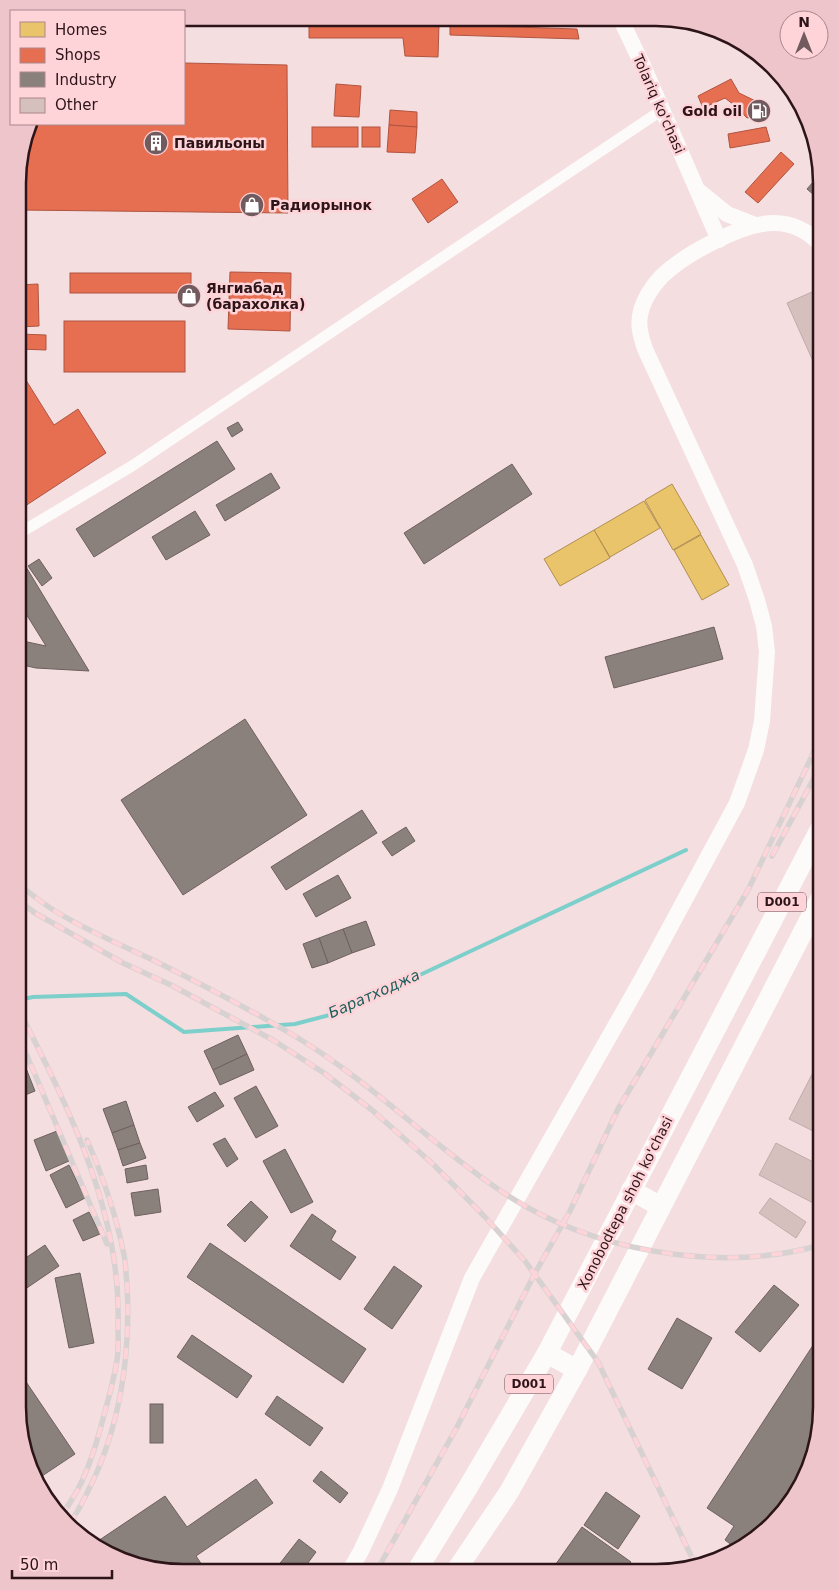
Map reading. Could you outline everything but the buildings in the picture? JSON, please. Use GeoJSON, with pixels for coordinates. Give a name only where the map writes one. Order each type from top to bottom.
{"type":"FeatureCollection","features":[{"type":"Feature","properties":{"kind":"highway","name":"Xonobodtepa shoh ko'chasi"},"geometry":{"type":"LineString","coordinates":[[421,1564],[547,1353],[812,843]]}},
{"type":"Feature","properties":{"kind":"highway","name":"D001"},"geometry":{"type":"LineString","coordinates":[[460,1564],[509,1492],[577,1370],[812,914]]}},
{"type":"Feature","properties":{"kind":"highway"},"geometry":{"type":"LineString","coordinates":[[631,1190],[661,1207]]}},
{"type":"Feature","properties":{"kind":"highway"},"geometry":{"type":"LineString","coordinates":[[547,1353],[577,1370]]}},
{"type":"Feature","properties":{"kind":"street","name":"Tolariq ko'chasi"},"geometry":{"type":"LineString","coordinates":[[624,26],[719,240]]}},
{"type":"Feature","properties":{"kind":"street"},"geometry":{"type":"LineString","coordinates":[[26,529],[132,466],[662,110]]}},
{"type":"Feature","properties":{"kind":"street","name":"Tolariq ko'chasi"},"geometry":{"type":"LineString","coordinates":[[696,188],[727,214],[755,225]]}},
{"type":"Feature","properties":{"kind":"street"},"geometry":{"type":"LineString","coordinates":[[354,1564],[390,1489],[472,1278],[642,979],[737,803],[756,750],[762,721],[766,671],[766,638],[761,613],[745,564],[645,349],[639,319],[643,306],[658,280],[686,258],[719,240],[755,225],[774,223],[793,226],[813,237]]}},
{"type":"Feature","properties":{"kind":"waterway","name":"Баратходжа"},"geometry":{"type":"LineString","coordinates":[[26,998],[126,994],[184,1032],[295,1024],[341,1012],[686,850]]}},
{"type":"Feature","properties":{"kind":"railway"},"geometry":{"type":"LineString","coordinates":[[380,1564],[457,1427],[534,1275],[570,1211],[618,1109],[748,890],[813,755]]}},
{"type":"Feature","properties":{"kind":"railway"},"geometry":{"type":"LineString","coordinates":[[772,856],[813,781]]}},
{"type":"Feature","properties":{"kind":"railway"},"geometry":{"type":"LineString","coordinates":[[26,890],[68,919],[195,981],[298,1038],[350,1073],[448,1152],[498,1189],[533,1210],[571,1228],[612,1242],[654,1251],[697,1256],[739,1257],[781,1253],[812,1247]]}},
{"type":"Feature","properties":{"kind":"railway"},"geometry":{"type":"LineString","coordinates":[[26,906],[123,963],[171,985],[273,1040],[324,1073],[372,1110],[434,1165],[525,1261],[598,1362],[693,1559]]}},
{"type":"Feature","properties":{"kind":"railway"},"geometry":{"type":"LineString","coordinates":[[26,1024],[73,1122],[88,1161],[101,1201],[111,1242],[117,1284],[118,1352],[116,1367],[88,1468],[65,1510]]}},
{"type":"Feature","properties":{"kind":"railway"},"geometry":{"type":"LineString","coordinates":[[26,1053],[107,1244]]}},
{"type":"Feature","properties":{"kind":"railway"},"geometry":{"type":"LineString","coordinates":[[73,1519],[88,1491],[108,1442],[121,1391],[127,1338],[128,1311],[124,1255],[108,1196],[87,1140]]}},
{"type":"Feature","properties":{"kind":"place","name":"Gold oil"},"geometry":{"type":"Point","coordinates":[759,111]}},
{"type":"Feature","properties":{"kind":"place","name":"Павильоны"},"geometry":{"type":"Point","coordinates":[156,143]}},
{"type":"Feature","properties":{"kind":"place","name":"Радиорынок"},"geometry":{"type":"Point","coordinates":[252,205]}},
{"type":"Feature","properties":{"kind":"place","name":"Янгиабад (барахолка)"},"geometry":{"type":"Point","coordinates":[189,296]}}]}
